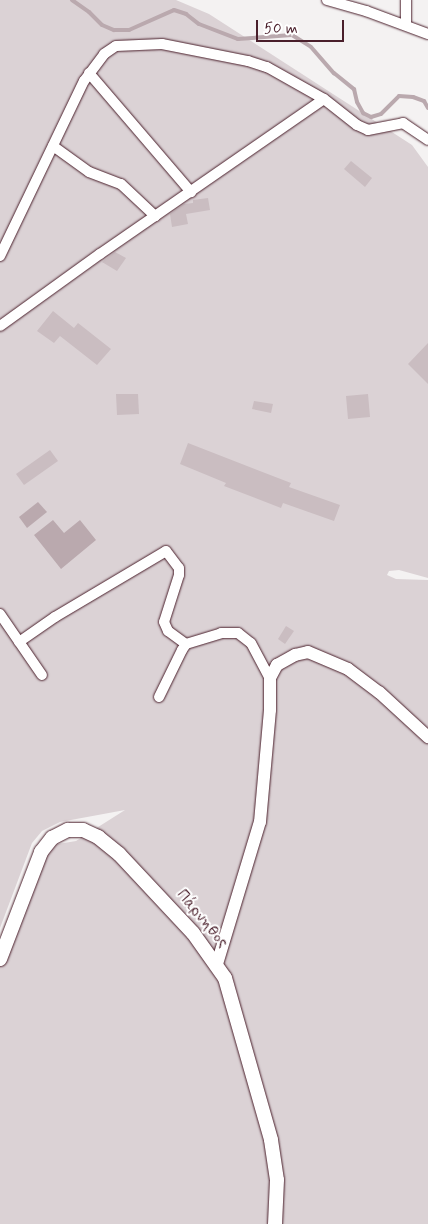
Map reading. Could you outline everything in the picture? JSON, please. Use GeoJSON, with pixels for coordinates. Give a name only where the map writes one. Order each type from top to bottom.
{"type":"FeatureCollection","features":[{"type":"Feature","properties":{"kind":"main road","name":"Πάρνηθος"},"geometry":{"type":"LineString","coordinates":[[0,959],[45,846],[56,834],[76,829],[91,833],[119,854],[193,933],[217,964],[231,993],[268,1125],[276,1180],[275,1224]]}},
{"type":"Feature","properties":{"kind":"street"},"geometry":{"type":"LineString","coordinates":[[327,0],[406,25],[428,34]]}},
{"type":"Feature","properties":{"kind":"street"},"geometry":{"type":"LineString","coordinates":[[406,0],[406,25]]}},
{"type":"Feature","properties":{"kind":"street"},"geometry":{"type":"LineString","coordinates":[[0,256],[89,73],[104,54],[116,46],[162,44],[248,61],[267,68],[324,99],[357,126],[368,130],[403,124],[428,140]]}},
{"type":"Feature","properties":{"kind":"street"},"geometry":{"type":"LineString","coordinates":[[89,73],[191,192]]}},
{"type":"Feature","properties":{"kind":"street"},"geometry":{"type":"LineString","coordinates":[[0,326],[324,99]]}},
{"type":"Feature","properties":{"kind":"street"},"geometry":{"type":"LineString","coordinates":[[53,146],[90,172],[122,184],[155,216]]}},
{"type":"Feature","properties":{"kind":"street"},"geometry":{"type":"LineString","coordinates":[[19,642],[55,617],[166,551],[180,574],[164,626],[186,644]]}},
{"type":"Feature","properties":{"kind":"street"},"geometry":{"type":"LineString","coordinates":[[0,614],[42,675]]}},
{"type":"Feature","properties":{"kind":"street"},"geometry":{"type":"LineString","coordinates":[[159,697],[186,644],[221,633],[238,633],[252,643],[270,678],[269,718],[260,822],[217,964]]}},
{"type":"Feature","properties":{"kind":"street"},"geometry":{"type":"LineString","coordinates":[[270,678],[278,665],[295,655],[308,652],[319,655],[348,669],[371,686],[428,737]]}},
{"type":"Feature","properties":{"kind":"shaded area"},"geometry":{"type":"Polygon","coordinates":[[[0,0],[176,0],[209,14],[412,145],[428,167],[428,578],[399,570],[389,571],[387,575],[396,579],[428,580],[428,1224],[0,1224],[0,966],[46,851],[58,844],[76,841],[125,810],[60,822],[42,831],[32,843],[0,928],[0,0]]]}},
{"type":"Feature","properties":{"kind":"shaded area"},"geometry":{"type":"Polygon","coordinates":[[[38,502],[47,512],[27,528],[19,517],[38,502]]]}},
{"type":"Feature","properties":{"kind":"shaded area"},"geometry":{"type":"Polygon","coordinates":[[[53,520],[64,533],[80,520],[96,540],[61,569],[34,535],[53,520]]]}},
{"type":"Feature","properties":{"kind":"building"},"geometry":{"type":"Polygon","coordinates":[[[351,161],[372,178],[365,187],[344,169],[351,161]]]}},
{"type":"Feature","properties":{"kind":"building"},"geometry":{"type":"Polygon","coordinates":[[[208,198],[210,210],[186,214],[188,224],[172,227],[170,214],[184,204],[193,203],[193,200],[208,198]]]}},
{"type":"Feature","properties":{"kind":"building"},"geometry":{"type":"Polygon","coordinates":[[[115,252],[126,258],[117,271],[102,262],[115,252]]]}},
{"type":"Feature","properties":{"kind":"building"},"geometry":{"type":"Polygon","coordinates":[[[53,311],[74,328],[78,323],[111,349],[97,365],[60,336],[54,343],[37,331],[53,311]]]}},
{"type":"Feature","properties":{"kind":"building"},"geometry":{"type":"Polygon","coordinates":[[[428,343],[428,384],[408,364],[428,343]]]}},
{"type":"Feature","properties":{"kind":"building"},"geometry":{"type":"Polygon","coordinates":[[[116,394],[138,394],[139,414],[117,415],[116,394]]]}},
{"type":"Feature","properties":{"kind":"building"},"geometry":{"type":"Polygon","coordinates":[[[368,394],[370,417],[348,419],[346,396],[368,394]]]}},
{"type":"Feature","properties":{"kind":"building"},"geometry":{"type":"Polygon","coordinates":[[[254,401],[273,404],[271,413],[252,409],[254,401]]]}},
{"type":"Feature","properties":{"kind":"building"},"geometry":{"type":"Polygon","coordinates":[[[188,443],[291,483],[289,487],[340,505],[334,521],[283,503],[281,508],[224,486],[226,483],[180,464],[188,443]]]}},
{"type":"Feature","properties":{"kind":"building"},"geometry":{"type":"Polygon","coordinates":[[[50,450],[58,461],[24,485],[16,474],[50,450]]]}},
{"type":"Feature","properties":{"kind":"building"},"geometry":{"type":"Polygon","coordinates":[[[286,626],[294,631],[285,644],[278,639],[286,626]]]}},
{"type":"Feature","properties":{"kind":"waterway"},"geometry":{"type":"LineString","coordinates":[[72,0],[89,12],[102,25],[114,30],[129,30],[174,10],[186,14],[199,24],[238,39],[292,35],[311,47],[334,73],[354,89],[357,102],[363,113],[371,117],[381,114],[399,96],[413,97],[424,101],[428,108]]}}]}
